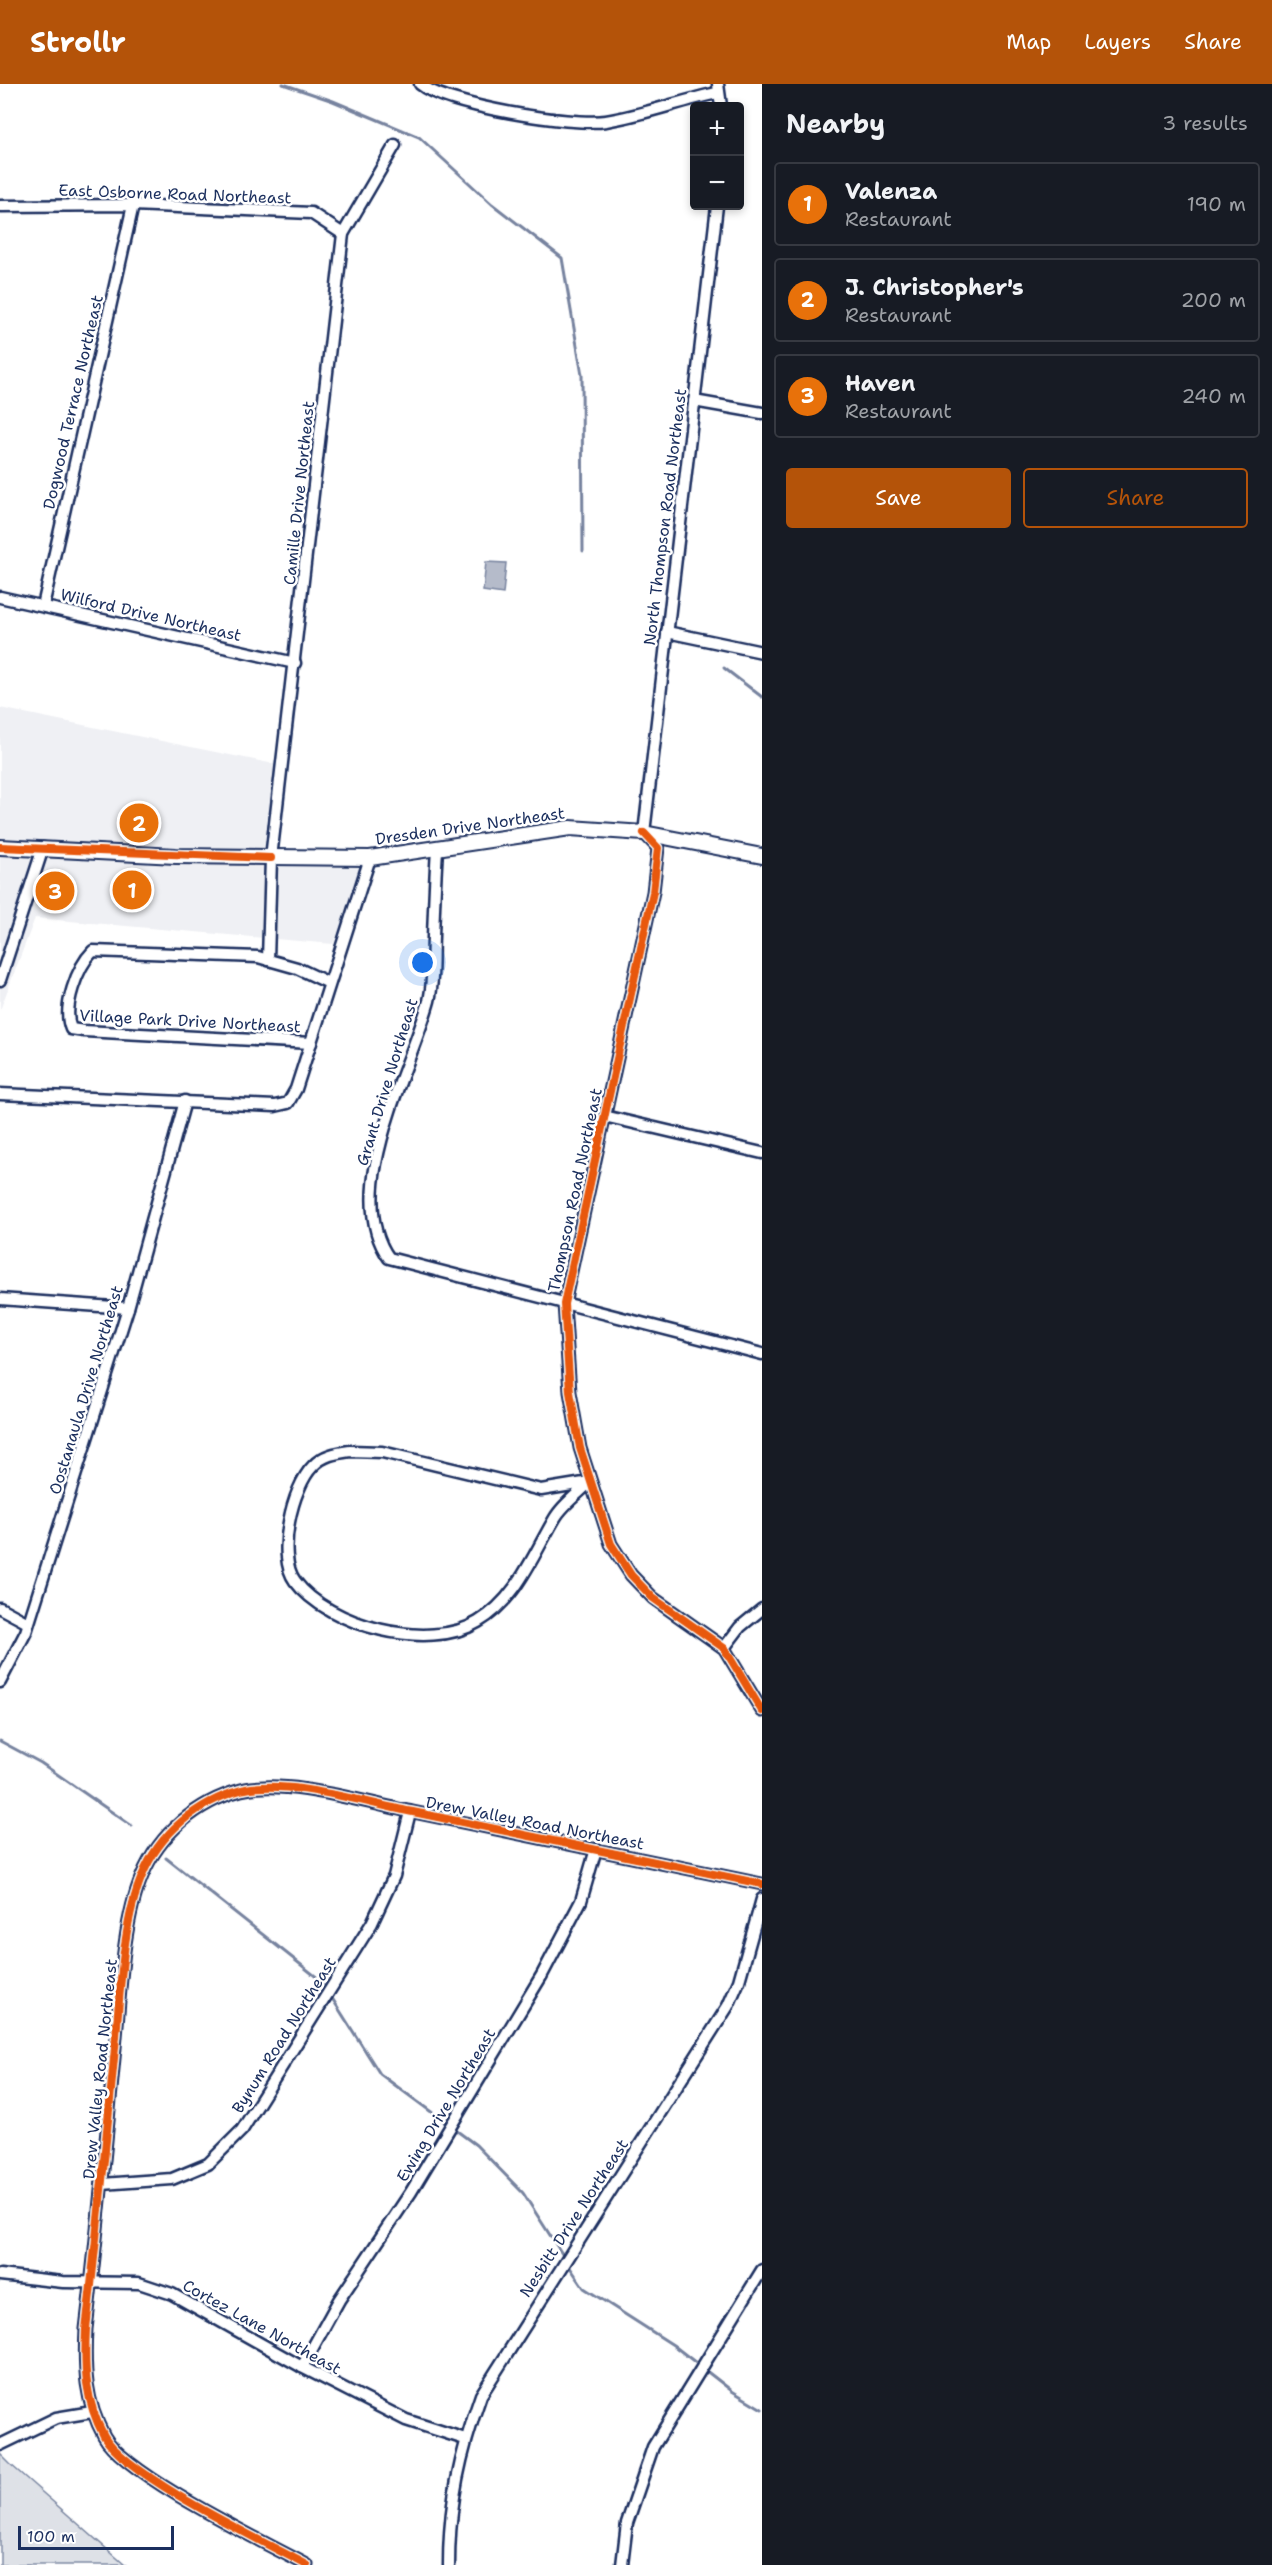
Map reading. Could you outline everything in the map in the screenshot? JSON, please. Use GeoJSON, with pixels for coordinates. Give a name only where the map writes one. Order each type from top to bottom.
{"type":"FeatureCollection","features":[{"type":"Feature","properties":{"kind":"street"},"geometry":{"type":"LineString","coordinates":[[420,84],[427,90],[474,105],[555,120],[604,121],[718,88]]}},
{"type":"Feature","properties":{"kind":"street","name":"Camille Drive Northeast"},"geometry":{"type":"LineString","coordinates":[[268,960],[270,858],[295,663],[343,234],[395,144]]}},
{"type":"Feature","properties":{"kind":"street","name":"East Osborne Road Northeast"},"geometry":{"type":"LineString","coordinates":[[0,206],[133,205],[311,213],[343,234]]}},
{"type":"Feature","properties":{"kind":"street","name":"Dogwood Terrace Northeast"},"geometry":{"type":"LineString","coordinates":[[43,606],[133,205]]}},
{"type":"Feature","properties":{"kind":"street","name":"North Thompson Road Northeast"},"geometry":{"type":"LineString","coordinates":[[644,832],[717,210]]}},
{"type":"Feature","properties":{"kind":"street"},"geometry":{"type":"LineString","coordinates":[[694,401],[762,413]]}},
{"type":"Feature","properties":{"kind":"street","name":"Wilford Drive Northeast"},"geometry":{"type":"LineString","coordinates":[[0,597],[295,663]]}},
{"type":"Feature","properties":{"kind":"street"},"geometry":{"type":"LineString","coordinates":[[667,632],[762,652]]}},
{"type":"Feature","properties":{"kind":"street","name":"Dresden Drive Northeast"},"geometry":{"type":"LineString","coordinates":[[0,847],[270,858],[370,858],[437,850],[505,835],[570,828],[644,832],[762,855]]}},
{"type":"Feature","properties":{"kind":"street","name":"Thompson Road Northeast"},"geometry":{"type":"LineString","coordinates":[[644,832],[658,848],[653,891],[564,1304],[570,1392],[580,1448],[611,1544],[631,1575],[653,1598],[724,1648],[762,1711]]}},
{"type":"Feature","properties":{"kind":"street"},"geometry":{"type":"LineString","coordinates":[[0,980],[43,848]]}},
{"type":"Feature","properties":{"kind":"street","name":"Grant Drive Northeast"},"geometry":{"type":"LineString","coordinates":[[437,850],[429,1000],[406,1062],[374,1166],[374,1219],[379,1244],[390,1258],[762,1354]]}},
{"type":"Feature","properties":{"kind":"street"},"geometry":{"type":"LineString","coordinates":[[0,1094],[275,1106],[288,1103],[296,1089],[370,858]]}},
{"type":"Feature","properties":{"kind":"street","name":"Village Park Drive Northeast"},"geometry":{"type":"LineString","coordinates":[[311,1043],[84,1031],[70,1029],[66,1018],[84,960],[93,951],[258,957],[297,969],[329,983]]}},
{"type":"Feature","properties":{"kind":"street","name":"Oostanaula Drive Northeast"},"geometry":{"type":"LineString","coordinates":[[0,1682],[19,1649],[28,1623],[128,1308],[185,1101]]}},
{"type":"Feature","properties":{"kind":"street"},"geometry":{"type":"LineString","coordinates":[[604,1116],[762,1153]]}},
{"type":"Feature","properties":{"kind":"street"},"geometry":{"type":"LineString","coordinates":[[0,1299],[128,1308]]}},
{"type":"Feature","properties":{"kind":"street"},"geometry":{"type":"LineString","coordinates":[[350,1451],[382,1452],[541,1490],[590,1482],[556,1516],[535,1558],[506,1598],[477,1623],[457,1630],[422,1635],[390,1631],[347,1620],[311,1599],[293,1580],[287,1558],[286,1535],[294,1500],[312,1466],[328,1455],[350,1451]]}},
{"type":"Feature","properties":{"kind":"street"},"geometry":{"type":"LineString","coordinates":[[0,1608],[28,1623]]}},
{"type":"Feature","properties":{"kind":"street"},"geometry":{"type":"LineString","coordinates":[[724,1648],[740,1627],[762,1609]]}},
{"type":"Feature","properties":{"kind":"street","name":"Drew Valley Road Northeast"},"geometry":{"type":"LineString","coordinates":[[307,2565],[147,2475],[116,2452],[105,2438],[92,2412],[84,2368],[91,2282],[131,1912],[142,1876],[158,1845],[181,1822],[205,1805],[240,1790],[268,1786],[291,1788],[762,1884]]}},
{"type":"Feature","properties":{"kind":"street","name":"Bynum Road Northeast"},"geometry":{"type":"LineString","coordinates":[[102,2184],[172,2180],[208,2164],[242,2130],[372,1923],[394,1876],[410,1812]]}},
{"type":"Feature","properties":{"kind":"street","name":"Ewing Drive Northeast"},"geometry":{"type":"LineString","coordinates":[[302,2367],[339,2300],[411,2192],[542,1975],[581,1901],[596,1849]]}},
{"type":"Feature","properties":{"kind":"street","name":"Nesbitt Drive Northeast"},"geometry":{"type":"LineString","coordinates":[[449,2565],[449,2516],[465,2439],[481,2395],[728,2006],[739,1981],[762,1899]]}},
{"type":"Feature","properties":{"kind":"street"},"geometry":{"type":"LineString","coordinates":[[622,2565],[627,2523],[652,2447],[762,2270]]}},
{"type":"Feature","properties":{"kind":"street","name":"Cortez Lane Northeast"},"geometry":{"type":"LineString","coordinates":[[0,2275],[63,2282],[139,2283],[172,2294],[302,2367],[406,2420],[465,2439]]}},
{"type":"Feature","properties":{"kind":"street"},"geometry":{"type":"LineString","coordinates":[[0,2445],[56,2418],[92,2412]]}},
{"type":"Feature","properties":{"kind":"shaded area"},"geometry":{"type":"Polygon","coordinates":[[[0,708],[284,766],[271,858],[371,860],[333,944],[35,918],[0,1010],[0,708]]]}},
{"type":"Feature","properties":{"kind":"shaded area"},"geometry":{"type":"Polygon","coordinates":[[[0,2454],[10,2464],[125,2565],[0,2565],[0,2454]]]}},
{"type":"Feature","properties":{"kind":"water"},"geometry":{"type":"Polygon","coordinates":[[[486,562],[506,563],[503,594],[483,591],[486,562]]]}},
{"type":"Feature","properties":{"kind":"waterway"},"geometry":{"type":"LineString","coordinates":[[283,84],[333,101],[419,137],[492,204],[562,258],[582,375],[583,551]]}},
{"type":"Feature","properties":{"kind":"waterway"},"geometry":{"type":"LineString","coordinates":[[724,668],[762,697]]}},
{"type":"Feature","properties":{"kind":"waterway"},"geometry":{"type":"LineString","coordinates":[[0,1741],[41,1763],[132,1826]]}},
{"type":"Feature","properties":{"kind":"waterway"},"geometry":{"type":"LineString","coordinates":[[166,1858],[319,1979],[326,1990]]}},
{"type":"Feature","properties":{"kind":"waterway"},"geometry":{"type":"LineString","coordinates":[[330,1995],[380,2074],[476,2145],[523,2193],[564,2257]]}},
{"type":"Feature","properties":{"kind":"waterway"},"geometry":{"type":"LineString","coordinates":[[567,2263],[584,2288],[673,2345],[732,2391],[762,2409]]}},
{"type":"Feature","properties":{"kind":"cycle path"},"geometry":{"type":"LineString","coordinates":[[644,833],[658,848],[653,892],[564,1304],[570,1392],[580,1448],[611,1544],[631,1575],[653,1598],[724,1648],[762,1711]]}},
{"type":"Feature","properties":{"kind":"cycle path"},"geometry":{"type":"LineString","coordinates":[[0,847],[271,858]]}},
{"type":"Feature","properties":{"kind":"cycle path"},"geometry":{"type":"LineString","coordinates":[[307,2565],[196,2506],[138,2469],[117,2452],[104,2436],[89,2397],[85,2357],[86,2329],[123,1960],[135,1895],[149,1861],[158,1847],[169,1833],[195,1811],[225,1795],[260,1787],[281,1787],[327,1793],[762,1884]]}},
{"type":"Feature","properties":{"kind":"place","name":"J. Christopher's"},"geometry":{"type":"Point","coordinates":[139,823]}},
{"type":"Feature","properties":{"kind":"place","name":"Valenza"},"geometry":{"type":"Point","coordinates":[132,890]}},
{"type":"Feature","properties":{"kind":"place","name":"Haven"},"geometry":{"type":"Point","coordinates":[55,891]}}]}
